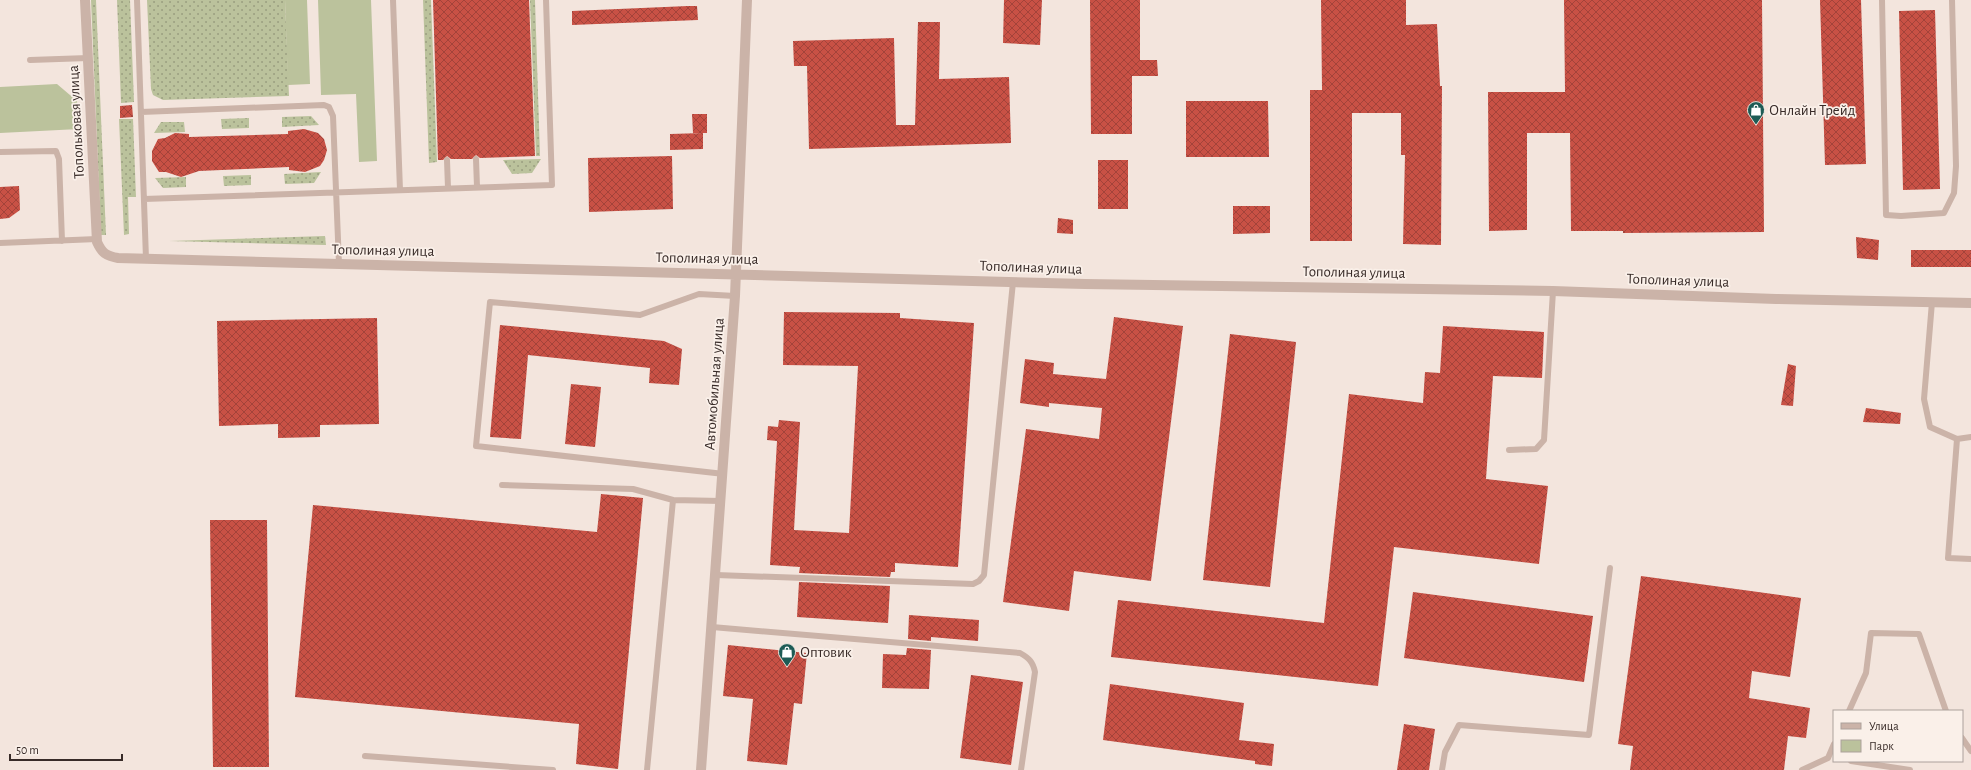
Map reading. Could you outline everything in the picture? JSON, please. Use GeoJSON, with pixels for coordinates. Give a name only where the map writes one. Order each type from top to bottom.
{"type":"FeatureCollection","features":[{"type":"Feature","properties":{"kind":"street","name":"Топольковая улица"},"geometry":{"type":"LineString","coordinates":[[85,0],[97,241]]}},
{"type":"Feature","properties":{"kind":"street","name":"Автомобильная улица"},"geometry":{"type":"LineString","coordinates":[[701,770],[736,296],[747,0]]}},
{"type":"Feature","properties":{"kind":"street","name":"Тополиная улица"},"geometry":{"type":"LineString","coordinates":[[97,241],[101,250],[108,256],[146,259],[737,273],[1013,282],[1553,290],[1776,299],[1971,303]]}},
{"type":"Feature","properties":{"kind":"lane"},"geometry":{"type":"LineString","coordinates":[[137,0],[146,259]]}},
{"type":"Feature","properties":{"kind":"lane"},"geometry":{"type":"LineString","coordinates":[[393,0],[400,190]]}},
{"type":"Feature","properties":{"kind":"lane"},"geometry":{"type":"LineString","coordinates":[[144,199],[552,185],[546,0]]}},
{"type":"Feature","properties":{"kind":"lane"},"geometry":{"type":"LineString","coordinates":[[1882,0],[1886,215],[1901,216],[1944,213],[1954,193],[1956,166],[1952,0]]}},
{"type":"Feature","properties":{"kind":"lane"},"geometry":{"type":"LineString","coordinates":[[30,60],[88,58]]}},
{"type":"Feature","properties":{"kind":"lane"},"geometry":{"type":"LineString","coordinates":[[140,112],[324,105],[329,107],[333,116],[338,264]]}},
{"type":"Feature","properties":{"kind":"lane"},"geometry":{"type":"LineString","coordinates":[[0,152],[56,151],[59,159],[62,241]]}},
{"type":"Feature","properties":{"kind":"lane"},"geometry":{"type":"LineString","coordinates":[[476,158],[477,187]]}},
{"type":"Feature","properties":{"kind":"lane"},"geometry":{"type":"LineString","coordinates":[[447,160],[448,188]]}},
{"type":"Feature","properties":{"kind":"lane"},"geometry":{"type":"LineString","coordinates":[[0,243],[97,241]]}},
{"type":"Feature","properties":{"kind":"lane"},"geometry":{"type":"LineString","coordinates":[[716,575],[973,584],[979,582],[984,575],[1013,282]]}},
{"type":"Feature","properties":{"kind":"lane"},"geometry":{"type":"LineString","coordinates":[[1509,450],[1536,449],[1544,440],[1553,290]]}},
{"type":"Feature","properties":{"kind":"lane"},"geometry":{"type":"LineString","coordinates":[[724,474],[476,446],[490,302],[640,315],[699,294],[736,296]]}},
{"type":"Feature","properties":{"kind":"lane"},"geometry":{"type":"LineString","coordinates":[[1932,302],[1924,399],[1930,427],[1957,439],[1971,437]]}},
{"type":"Feature","properties":{"kind":"lane"},"geometry":{"type":"LineString","coordinates":[[1957,439],[1948,558],[1971,559]]}},
{"type":"Feature","properties":{"kind":"lane"},"geometry":{"type":"LineString","coordinates":[[502,485],[633,489],[673,500],[721,501]]}},
{"type":"Feature","properties":{"kind":"lane"},"geometry":{"type":"LineString","coordinates":[[647,770],[673,500]]}},
{"type":"Feature","properties":{"kind":"lane"},"geometry":{"type":"LineString","coordinates":[[1442,770],[1444,752],[1458,725],[1589,735],[1610,568]]}},
{"type":"Feature","properties":{"kind":"lane"},"geometry":{"type":"LineString","coordinates":[[712,627],[1020,653],[1028,657],[1033,664],[1035,672],[1021,770]]}},
{"type":"Feature","properties":{"kind":"lane"},"geometry":{"type":"LineString","coordinates":[[1849,710],[1866,673],[1871,633],[1919,634],[1946,710]]}},
{"type":"Feature","properties":{"kind":"lane"},"geometry":{"type":"LineString","coordinates":[[1963,739],[1971,751]]}},
{"type":"Feature","properties":{"kind":"lane"},"geometry":{"type":"LineString","coordinates":[[1802,770],[1831,759],[1833,749]]}},
{"type":"Feature","properties":{"kind":"lane"},"geometry":{"type":"LineString","coordinates":[[365,756],[553,770]]}},
{"type":"Feature","properties":{"kind":"lane"},"geometry":{"type":"LineString","coordinates":[[1858,762],[1910,770]]}},
{"type":"Feature","properties":{"kind":"green space"},"geometry":{"type":"Polygon","coordinates":[[[91,0],[96,0],[106,235],[101,235],[91,0]]]}},
{"type":"Feature","properties":{"kind":"green space"},"geometry":{"type":"Polygon","coordinates":[[[117,0],[130,0],[134,102],[121,103],[117,0]]]}},
{"type":"Feature","properties":{"kind":"green space"},"geometry":{"type":"Polygon","coordinates":[[[147,0],[285,0],[289,96],[163,100],[153,95],[151,89],[147,0]]]}},
{"type":"Feature","properties":{"kind":"green space"},"geometry":{"type":"Polygon","coordinates":[[[285,0],[307,0],[310,84],[288,85],[285,0]]]}},
{"type":"Feature","properties":{"kind":"green space"},"geometry":{"type":"Polygon","coordinates":[[[318,0],[371,0],[377,161],[359,162],[356,94],[321,95],[318,0]]]}},
{"type":"Feature","properties":{"kind":"green space"},"geometry":{"type":"Polygon","coordinates":[[[423,0],[431,0],[437,162],[429,163],[423,0]]]}},
{"type":"Feature","properties":{"kind":"green space"},"geometry":{"type":"Polygon","coordinates":[[[530,0],[535,0],[540,156],[536,156],[530,0]]]}},
{"type":"Feature","properties":{"kind":"green space"},"geometry":{"type":"Polygon","coordinates":[[[57,84],[77,101],[79,129],[0,133],[0,87],[57,84]]]}},
{"type":"Feature","properties":{"kind":"green space"},"geometry":{"type":"Polygon","coordinates":[[[311,116],[319,125],[282,127],[282,117],[311,116]]]}},
{"type":"Feature","properties":{"kind":"green space"},"geometry":{"type":"Polygon","coordinates":[[[249,118],[249,128],[222,129],[221,119],[249,118]]]}},
{"type":"Feature","properties":{"kind":"green space"},"geometry":{"type":"Polygon","coordinates":[[[119,119],[133,119],[136,197],[128,197],[129,234],[124,235],[119,119]]]}},
{"type":"Feature","properties":{"kind":"green space"},"geometry":{"type":"Polygon","coordinates":[[[161,122],[184,122],[185,132],[154,133],[161,122]]]}},
{"type":"Feature","properties":{"kind":"green space"},"geometry":{"type":"Polygon","coordinates":[[[541,159],[532,173],[512,174],[503,160],[541,159]]]}},
{"type":"Feature","properties":{"kind":"green space"},"geometry":{"type":"Polygon","coordinates":[[[321,172],[314,183],[285,184],[284,174],[321,172]]]}},
{"type":"Feature","properties":{"kind":"green space"},"geometry":{"type":"Polygon","coordinates":[[[251,175],[251,185],[224,186],[223,176],[251,175]]]}},
{"type":"Feature","properties":{"kind":"green space"},"geometry":{"type":"Polygon","coordinates":[[[186,177],[186,187],[163,188],[155,178],[186,177]]]}},
{"type":"Feature","properties":{"kind":"green space"},"geometry":{"type":"Polygon","coordinates":[[[325,236],[326,245],[169,241],[325,236]]]}},
{"type":"Feature","properties":{"kind":"building"},"geometry":{"type":"Polygon","coordinates":[[[433,0],[529,0],[535,156],[480,158],[476,155],[472,159],[451,159],[447,156],[443,160],[438,160],[433,0]]]}},
{"type":"Feature","properties":{"kind":"building"},"geometry":{"type":"Polygon","coordinates":[[[1004,0],[1042,0],[1040,45],[1003,43],[1004,0]]]}},
{"type":"Feature","properties":{"kind":"building"},"geometry":{"type":"Polygon","coordinates":[[[1090,0],[1140,0],[1140,60],[1157,60],[1158,76],[1132,76],[1132,134],[1091,134],[1090,0]]]}},
{"type":"Feature","properties":{"kind":"building"},"geometry":{"type":"Polygon","coordinates":[[[1321,0],[1406,0],[1406,25],[1437,24],[1440,86],[1442,86],[1441,245],[1403,244],[1405,155],[1401,155],[1401,113],[1352,113],[1352,241],[1310,241],[1310,90],[1322,90],[1321,0]]]}},
{"type":"Feature","properties":{"kind":"building"},"geometry":{"type":"Polygon","coordinates":[[[1564,0],[1762,0],[1764,232],[1623,233],[1623,231],[1571,231],[1570,133],[1527,133],[1527,230],[1489,231],[1488,92],[1565,92],[1564,0]]]}},
{"type":"Feature","properties":{"kind":"building"},"geometry":{"type":"Polygon","coordinates":[[[1820,0],[1861,0],[1866,164],[1825,165],[1820,0]]]}},
{"type":"Feature","properties":{"kind":"building"},"geometry":{"type":"Polygon","coordinates":[[[697,6],[698,20],[572,25],[572,11],[697,6]]]}},
{"type":"Feature","properties":{"kind":"building"},"geometry":{"type":"Polygon","coordinates":[[[1935,10],[1940,189],[1903,190],[1899,11],[1935,10]]]}},
{"type":"Feature","properties":{"kind":"building"},"geometry":{"type":"Polygon","coordinates":[[[918,22],[940,22],[939,79],[1009,77],[1011,143],[809,149],[807,66],[794,66],[793,41],[894,38],[896,125],[915,125],[918,22]]]}},
{"type":"Feature","properties":{"kind":"building"},"geometry":{"type":"Polygon","coordinates":[[[1186,101],[1268,101],[1269,157],[1186,157],[1186,101]]]}},
{"type":"Feature","properties":{"kind":"building"},"geometry":{"type":"Polygon","coordinates":[[[132,105],[133,117],[120,118],[120,106],[132,105]]]}},
{"type":"Feature","properties":{"kind":"building"},"geometry":{"type":"Polygon","coordinates":[[[692,114],[707,114],[707,133],[693,133],[692,114]]]}},
{"type":"Feature","properties":{"kind":"building"},"geometry":{"type":"Polygon","coordinates":[[[304,129],[318,133],[324,139],[327,150],[324,160],[320,166],[305,172],[289,170],[289,167],[199,171],[181,177],[166,172],[159,172],[152,161],[152,151],[158,139],[165,138],[175,133],[189,134],[189,137],[288,134],[288,131],[304,129]]]}},
{"type":"Feature","properties":{"kind":"building"},"geometry":{"type":"Polygon","coordinates":[[[703,133],[703,149],[670,150],[670,134],[703,133]]]}},
{"type":"Feature","properties":{"kind":"building"},"geometry":{"type":"Polygon","coordinates":[[[672,156],[673,209],[589,212],[588,158],[672,156]]]}},
{"type":"Feature","properties":{"kind":"building"},"geometry":{"type":"Polygon","coordinates":[[[1098,160],[1128,160],[1128,209],[1098,209],[1098,160]]]}},
{"type":"Feature","properties":{"kind":"building"},"geometry":{"type":"Polygon","coordinates":[[[19,186],[20,210],[9,218],[0,219],[0,187],[19,186]]]}},
{"type":"Feature","properties":{"kind":"building"},"geometry":{"type":"Polygon","coordinates":[[[1233,206],[1270,206],[1270,233],[1233,234],[1233,206]]]}},
{"type":"Feature","properties":{"kind":"building"},"geometry":{"type":"Polygon","coordinates":[[[1058,218],[1073,220],[1073,234],[1057,233],[1058,218]]]}},
{"type":"Feature","properties":{"kind":"building"},"geometry":{"type":"Polygon","coordinates":[[[1856,237],[1879,240],[1878,260],[1857,258],[1856,237]]]}},
{"type":"Feature","properties":{"kind":"building"},"geometry":{"type":"Polygon","coordinates":[[[1911,250],[1971,250],[1971,267],[1911,267],[1911,250]]]}},
{"type":"Feature","properties":{"kind":"building"},"geometry":{"type":"Polygon","coordinates":[[[784,312],[900,313],[900,318],[974,323],[958,567],[895,563],[895,572],[891,572],[890,577],[799,573],[800,567],[770,565],[777,441],[767,440],[768,426],[778,427],[779,420],[800,422],[794,530],[849,533],[858,366],[783,365],[784,312]]]}},
{"type":"Feature","properties":{"kind":"building"},"geometry":{"type":"Polygon","coordinates":[[[1114,317],[1183,326],[1151,581],[1074,571],[1069,611],[1003,602],[1026,429],[1099,439],[1102,408],[1049,403],[1049,407],[1020,403],[1025,359],[1054,363],[1053,374],[1106,379],[1114,317]]]}},
{"type":"Feature","properties":{"kind":"building"},"geometry":{"type":"Polygon","coordinates":[[[377,318],[379,424],[320,425],[320,437],[278,438],[278,424],[219,426],[217,321],[377,318]]]}},
{"type":"Feature","properties":{"kind":"building"},"geometry":{"type":"Polygon","coordinates":[[[500,325],[664,341],[682,349],[679,385],[649,383],[650,368],[528,355],[521,439],[490,437],[500,325]]]}},
{"type":"Feature","properties":{"kind":"building"},"geometry":{"type":"Polygon","coordinates":[[[1443,326],[1544,332],[1542,378],[1493,376],[1486,479],[1548,486],[1539,564],[1394,547],[1378,686],[1111,657],[1118,600],[1324,623],[1349,394],[1423,403],[1425,372],[1440,373],[1443,326]]]}},
{"type":"Feature","properties":{"kind":"building"},"geometry":{"type":"Polygon","coordinates":[[[1230,334],[1296,342],[1270,587],[1203,580],[1230,334]]]}},
{"type":"Feature","properties":{"kind":"building"},"geometry":{"type":"Polygon","coordinates":[[[1788,364],[1796,366],[1793,406],[1781,405],[1788,364]]]}},
{"type":"Feature","properties":{"kind":"building"},"geometry":{"type":"Polygon","coordinates":[[[571,384],[601,387],[595,447],[565,444],[571,384]]]}},
{"type":"Feature","properties":{"kind":"building"},"geometry":{"type":"Polygon","coordinates":[[[1866,408],[1901,413],[1900,424],[1863,422],[1866,408]]]}},
{"type":"Feature","properties":{"kind":"building"},"geometry":{"type":"Polygon","coordinates":[[[601,494],[643,498],[618,769],[576,764],[579,724],[295,697],[313,505],[597,532],[601,494]]]}},
{"type":"Feature","properties":{"kind":"building"},"geometry":{"type":"Polygon","coordinates":[[[210,520],[267,520],[269,767],[213,767],[210,520]]]}},
{"type":"Feature","properties":{"kind":"building"},"geometry":{"type":"Polygon","coordinates":[[[1641,576],[1801,598],[1790,677],[1752,671],[1749,698],[1810,708],[1806,738],[1788,736],[1784,770],[1630,770],[1633,746],[1618,744],[1641,576]]]}},
{"type":"Feature","properties":{"kind":"building"},"geometry":{"type":"Polygon","coordinates":[[[799,582],[890,586],[888,623],[797,617],[799,582]]]}},
{"type":"Feature","properties":{"kind":"building"},"geometry":{"type":"Polygon","coordinates":[[[1413,592],[1593,616],[1584,682],[1404,658],[1413,592]]]}},
{"type":"Feature","properties":{"kind":"building"},"geometry":{"type":"Polygon","coordinates":[[[909,615],[979,620],[978,641],[931,637],[931,641],[908,639],[909,615]]]}},
{"type":"Feature","properties":{"kind":"building"},"geometry":{"type":"Polygon","coordinates":[[[728,645],[807,653],[802,704],[794,703],[787,765],[747,761],[753,699],[723,696],[728,645]]]}},
{"type":"Feature","properties":{"kind":"building"},"geometry":{"type":"Polygon","coordinates":[[[907,648],[931,650],[929,689],[882,688],[883,654],[906,655],[907,648]]]}},
{"type":"Feature","properties":{"kind":"building"},"geometry":{"type":"Polygon","coordinates":[[[971,675],[1023,682],[1011,765],[960,758],[971,675]]]}},
{"type":"Feature","properties":{"kind":"building"},"geometry":{"type":"Polygon","coordinates":[[[1110,684],[1244,703],[1239,740],[1274,744],[1272,766],[1255,764],[1255,761],[1103,740],[1110,684]]]}},
{"type":"Feature","properties":{"kind":"building"},"geometry":{"type":"Polygon","coordinates":[[[1404,724],[1435,729],[1429,770],[1397,770],[1404,724]]]}},
{"type":"Feature","properties":{"kind":"place","name":"Онлайн Трейд"},"geometry":{"type":"Point","coordinates":[1756,125]}},
{"type":"Feature","properties":{"kind":"place","name":"Оптовик"},"geometry":{"type":"Point","coordinates":[787,667]}}]}
